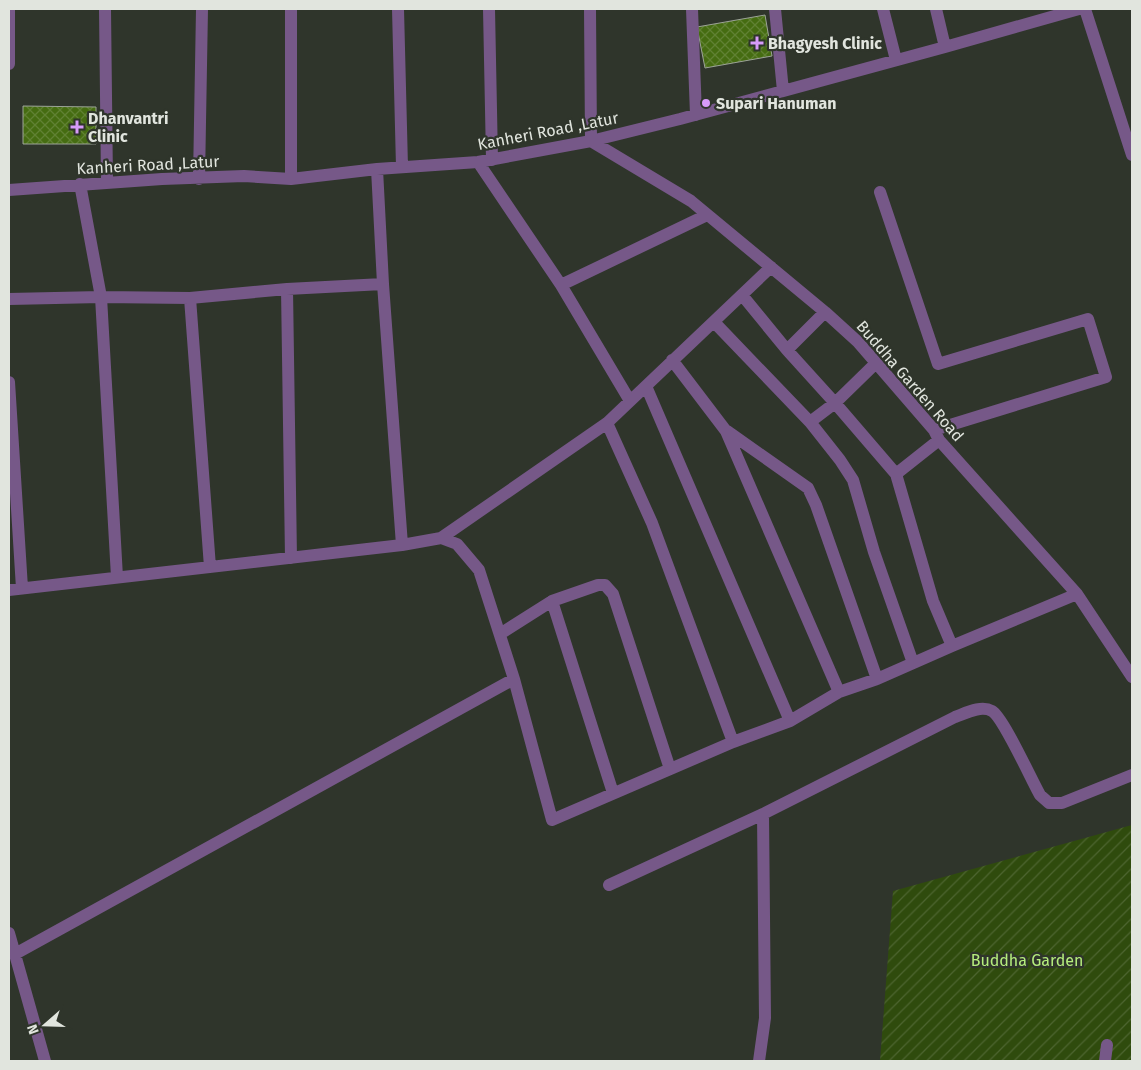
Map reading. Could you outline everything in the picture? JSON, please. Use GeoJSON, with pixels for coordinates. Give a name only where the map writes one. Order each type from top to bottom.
{"type":"FeatureCollection","features":[{"type":"Feature","properties":{"kind":"street"},"geometry":{"type":"LineString","coordinates":[[9,9],[9,64]]}},
{"type":"Feature","properties":{"kind":"street"},"geometry":{"type":"LineString","coordinates":[[105,9],[107,182]]}},
{"type":"Feature","properties":{"kind":"street"},"geometry":{"type":"LineString","coordinates":[[199,179],[202,9]]}},
{"type":"Feature","properties":{"kind":"street"},"geometry":{"type":"LineString","coordinates":[[291,9],[291,179]]}},
{"type":"Feature","properties":{"kind":"street"},"geometry":{"type":"LineString","coordinates":[[398,9],[402,167]]}},
{"type":"Feature","properties":{"kind":"street"},"geometry":{"type":"LineString","coordinates":[[489,9],[492,160]]}},
{"type":"Feature","properties":{"kind":"street"},"geometry":{"type":"LineString","coordinates":[[590,9],[591,141]]}},
{"type":"Feature","properties":{"kind":"street"},"geometry":{"type":"LineString","coordinates":[[692,9],[696,115]]}},
{"type":"Feature","properties":{"kind":"street"},"geometry":{"type":"LineString","coordinates":[[775,9],[783,91]]}},
{"type":"Feature","properties":{"kind":"street"},"geometry":{"type":"LineString","coordinates":[[883,9],[896,60]]}},
{"type":"Feature","properties":{"kind":"street"},"geometry":{"type":"LineString","coordinates":[[936,9],[945,47]]}},
{"type":"Feature","properties":{"kind":"street"},"geometry":{"type":"LineString","coordinates":[[1085,9],[1132,155]]}},
{"type":"Feature","properties":{"kind":"street","name":"Kanheri Road ,Latur"},"geometry":{"type":"LineString","coordinates":[[9,190],[107,182],[244,176],[291,179],[377,169],[492,160],[591,141],[696,115],[1072,10]]}},
{"type":"Feature","properties":{"kind":"street","name":"Buddha Garden Road"},"geometry":{"type":"LineString","coordinates":[[591,141],[691,201],[825,312],[858,342],[1077,594],[1132,677]]}},
{"type":"Feature","properties":{"kind":"street"},"geometry":{"type":"LineString","coordinates":[[478,162],[561,284],[630,401]]}},
{"type":"Feature","properties":{"kind":"street"},"geometry":{"type":"LineString","coordinates":[[377,169],[383,284],[402,545]]}},
{"type":"Feature","properties":{"kind":"street"},"geometry":{"type":"LineString","coordinates":[[80,184],[100,297],[117,577]]}},
{"type":"Feature","properties":{"kind":"street"},"geometry":{"type":"LineString","coordinates":[[880,192],[938,364],[1088,319],[1106,377],[937,435],[896,474]]}},
{"type":"Feature","properties":{"kind":"street"},"geometry":{"type":"LineString","coordinates":[[561,284],[707,215]]}},
{"type":"Feature","properties":{"kind":"street"},"geometry":{"type":"LineString","coordinates":[[9,382],[15,589],[402,545],[441,538],[607,423],[771,267]]}},
{"type":"Feature","properties":{"kind":"street"},"geometry":{"type":"LineString","coordinates":[[9,299],[190,298],[383,284]]}},
{"type":"Feature","properties":{"kind":"street"},"geometry":{"type":"LineString","coordinates":[[287,290],[291,558]]}},
{"type":"Feature","properties":{"kind":"street"},"geometry":{"type":"LineString","coordinates":[[742,295],[786,350],[896,474],[933,601],[952,646]]}},
{"type":"Feature","properties":{"kind":"street"},"geometry":{"type":"LineString","coordinates":[[190,298],[210,567]]}},
{"type":"Feature","properties":{"kind":"street"},"geometry":{"type":"LineString","coordinates":[[786,350],[825,312]]}},
{"type":"Feature","properties":{"kind":"street"},"geometry":{"type":"LineString","coordinates":[[714,322],[810,422],[853,480],[874,552],[913,663]]}},
{"type":"Feature","properties":{"kind":"street"},"geometry":{"type":"LineString","coordinates":[[672,360],[726,431],[838,692]]}},
{"type":"Feature","properties":{"kind":"street"},"geometry":{"type":"LineString","coordinates":[[810,422],[835,403],[876,363]]}},
{"type":"Feature","properties":{"kind":"street"},"geometry":{"type":"LineString","coordinates":[[646,386],[790,721]]}},
{"type":"Feature","properties":{"kind":"street"},"geometry":{"type":"LineString","coordinates":[[607,423],[652,523],[733,742]]}},
{"type":"Feature","properties":{"kind":"street"},"geometry":{"type":"LineString","coordinates":[[726,431],[808,488],[816,505],[877,679]]}},
{"type":"Feature","properties":{"kind":"street"},"geometry":{"type":"LineString","coordinates":[[441,538],[457,544],[479,570],[514,679],[552,820],[733,742],[790,721],[838,692],[877,679],[1077,594]]}},
{"type":"Feature","properties":{"kind":"street"},"geometry":{"type":"LineString","coordinates":[[500,634],[552,601],[598,585],[605,585],[610,588],[670,769]]}},
{"type":"Feature","properties":{"kind":"street"},"geometry":{"type":"LineString","coordinates":[[552,601],[613,793]]}},
{"type":"Feature","properties":{"kind":"street"},"geometry":{"type":"LineString","coordinates":[[15,954],[514,679]]}},
{"type":"Feature","properties":{"kind":"street"},"geometry":{"type":"LineString","coordinates":[[609,885],[763,814],[955,717],[978,709],[992,711],[1002,722],[1040,795],[1049,802],[1062,803],[1132,775]]}},
{"type":"Feature","properties":{"kind":"street"},"geometry":{"type":"LineString","coordinates":[[759,1061],[766,1018],[763,814]]}},
{"type":"Feature","properties":{"kind":"street"},"geometry":{"type":"LineString","coordinates":[[9,933],[45,1061]]}},
{"type":"Feature","properties":{"kind":"street"},"geometry":{"type":"LineString","coordinates":[[1105,1061],[1107,1045]]}},
{"type":"Feature","properties":{"kind":"green space","name":"Buddha Garden"},"geometry":{"type":"Polygon","coordinates":[[[1132,825],[1132,1061],[880,1061],[893,891],[1132,825]]]}},
{"type":"Feature","properties":{"kind":"building"},"geometry":{"type":"Polygon","coordinates":[[[765,15],[772,56],[705,68],[697,27],[765,15]]]}},
{"type":"Feature","properties":{"kind":"building"},"geometry":{"type":"Polygon","coordinates":[[[23,106],[96,107],[96,144],[23,144],[23,106]]]}},
{"type":"Feature","properties":{"kind":"place","name":"Bhagyesh Clinic"},"geometry":{"type":"Point","coordinates":[757,43]}},
{"type":"Feature","properties":{"kind":"place","name":"Supari Hanuman"},"geometry":{"type":"Point","coordinates":[706,103]}},
{"type":"Feature","properties":{"kind":"place","name":"Dhanvantri Clinic"},"geometry":{"type":"Point","coordinates":[77,127]}}]}
